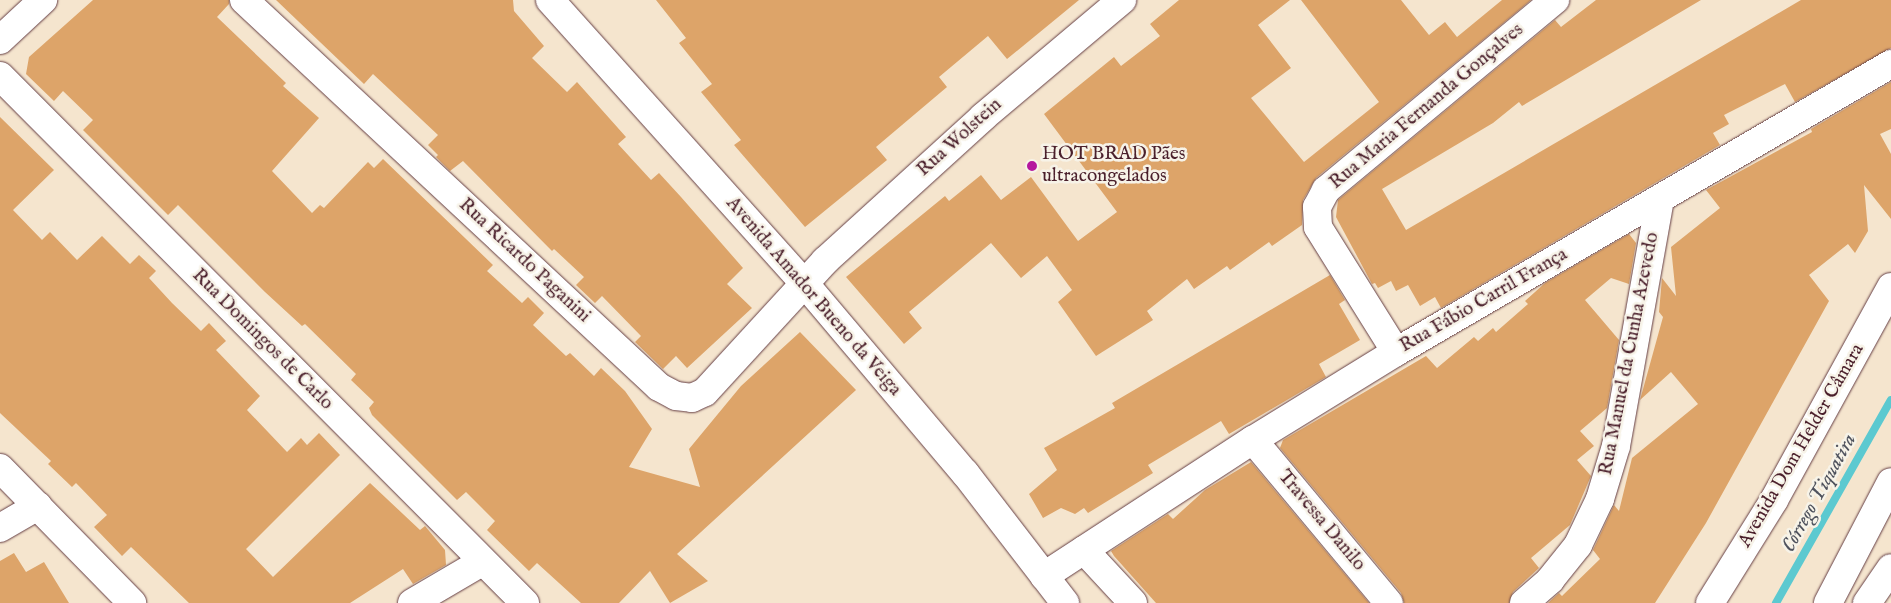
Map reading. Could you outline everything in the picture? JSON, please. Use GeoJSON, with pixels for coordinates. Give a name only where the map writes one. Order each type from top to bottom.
{"type":"FeatureCollection","features":[{"type":"Feature","properties":{"kind":"street"},"geometry":{"type":"LineString","coordinates":[[0,40],[43,0]]}},
{"type":"Feature","properties":{"kind":"street","name":"Rua Ricardo Paganini"},"geometry":{"type":"LineString","coordinates":[[244,0],[659,387],[676,396],[692,398],[705,392],[805,284]]}},
{"type":"Feature","properties":{"kind":"street","name":"Avenida Amador Bueno da Veiga"},"geometry":{"type":"LineString","coordinates":[[550,0],[805,284],[965,473],[1065,603]]}},
{"type":"Feature","properties":{"kind":"street","name":"Rua Wolstein"},"geometry":{"type":"LineString","coordinates":[[805,284],[825,261],[983,117],[1122,0]]}},
{"type":"Feature","properties":{"kind":"street","name":"Rua Maria Fernanda Gonçalves"},"geometry":{"type":"LineString","coordinates":[[1396,352],[1318,227],[1316,207],[1326,190],[1555,0]]}},
{"type":"Feature","properties":{"kind":"street","name":"Rua Fábio Carril França"},"geometry":{"type":"LineString","coordinates":[[1044,576],[1253,440],[1396,352],[1891,64]]}},
{"type":"Feature","properties":{"kind":"street","name":"Rua Domingos de Carlo"},"geometry":{"type":"LineString","coordinates":[[0,76],[482,562],[525,603]]}},
{"type":"Feature","properties":{"kind":"street","name":"Rua Manuel da Cunha Azevedo"},"geometry":{"type":"LineString","coordinates":[[1524,603],[1550,580],[1578,546],[1600,499],[1616,446],[1660,199]]}},
{"type":"Feature","properties":{"kind":"street","name":"Avenida Dom Helder Câmara"},"geometry":{"type":"LineString","coordinates":[[1710,603],[1807,441],[1891,287]]}},
{"type":"Feature","properties":{"kind":"street","name":"Travessa Danilo"},"geometry":{"type":"LineString","coordinates":[[1253,440],[1389,603]]}},
{"type":"Feature","properties":{"kind":"street"},"geometry":{"type":"LineString","coordinates":[[0,468],[132,603]]}},
{"type":"Feature","properties":{"kind":"street"},"geometry":{"type":"LineString","coordinates":[[1828,603],[1891,482]]}},
{"type":"Feature","properties":{"kind":"street"},"geometry":{"type":"LineString","coordinates":[[0,528],[38,506]]}},
{"type":"Feature","properties":{"kind":"street"},"geometry":{"type":"LineString","coordinates":[[1084,550],[1133,603]]}},
{"type":"Feature","properties":{"kind":"street"},"geometry":{"type":"LineString","coordinates":[[412,603],[482,562]]}},
{"type":"Feature","properties":{"kind":"street"},"geometry":{"type":"LineString","coordinates":[[1867,603],[1891,568]]}},
{"type":"Feature","properties":{"kind":"building"},"geometry":{"type":"Polygon","coordinates":[[[93,0],[229,0],[229,4],[217,17],[286,83],[283,86],[319,118],[272,171],[312,213],[320,205],[324,208],[368,162],[374,168],[383,159],[493,265],[487,271],[522,303],[528,297],[544,313],[533,325],[566,356],[570,353],[594,376],[601,368],[625,391],[652,429],[629,467],[700,487],[689,449],[741,386],[800,332],[856,390],[677,554],[708,581],[670,603],[650,571],[619,603],[581,603],[537,563],[529,571],[487,530],[495,521],[466,492],[457,500],[372,415],[369,408],[374,402],[351,380],[356,374],[305,324],[302,326],[265,292],[178,205],[168,215],[83,130],[93,120],[63,91],[54,101],[26,74],[29,57],[93,0]]]}},
{"type":"Feature","properties":{"kind":"building"},"geometry":{"type":"Polygon","coordinates":[[[276,0],[513,0],[514,11],[544,46],[532,58],[567,92],[577,82],[626,137],[618,144],[651,180],[659,173],[681,197],[743,268],[727,284],[752,308],[687,368],[676,356],[663,369],[635,342],[641,336],[602,296],[595,303],[576,285],[584,277],[554,249],[552,251],[463,161],[450,171],[436,157],[438,155],[428,145],[438,135],[373,74],[364,84],[276,0]]]}},
{"type":"Feature","properties":{"kind":"building"},"geometry":{"type":"Polygon","coordinates":[[[656,0],[1079,0],[1007,59],[988,36],[939,77],[947,87],[876,147],[887,160],[805,227],[734,145],[741,140],[701,92],[712,84],[679,43],[686,38],[656,0]]]}},
{"type":"Feature","properties":{"kind":"building"},"geometry":{"type":"Polygon","coordinates":[[[1179,0],[1290,0],[1258,25],[1291,68],[1251,98],[1304,162],[1379,102],[1301,0],[1401,0],[1429,35],[1445,22],[1457,37],[1502,0],[1531,0],[1316,178],[1303,200],[1302,225],[1272,246],[1269,242],[1230,270],[1227,266],[1194,289],[1187,279],[1147,311],[1153,320],[1096,356],[1058,302],[1072,290],[1047,256],[1021,278],[991,243],[909,312],[922,328],[904,344],[846,277],[945,196],[949,201],[981,175],[1001,200],[1031,177],[1078,241],[1117,212],[1044,114],[1114,57],[1121,66],[1160,36],[1150,24],[1179,0]]]}},
{"type":"Feature","properties":{"kind":"building"},"geometry":{"type":"Polygon","coordinates":[[[1596,0],[1701,0],[1522,106],[1519,102],[1493,123],[1382,189],[1406,230],[1801,0],[1891,0],[1891,48],[1795,102],[1785,84],[1724,115],[1729,124],[1713,133],[1720,145],[1441,308],[1435,297],[1420,306],[1408,285],[1396,291],[1391,281],[1378,288],[1375,283],[1372,284],[1336,217],[1338,200],[1555,20],[1561,27],[1596,0]]]}},
{"type":"Feature","properties":{"kind":"building"},"geometry":{"type":"Polygon","coordinates":[[[1891,82],[1891,129],[1880,134],[1891,154],[1891,219],[1864,185],[1868,231],[1855,253],[1848,244],[1809,275],[1829,301],[1706,523],[1655,603],[1548,603],[1559,593],[1562,596],[1600,559],[1593,550],[1614,505],[1619,511],[1632,458],[1698,404],[1671,372],[1640,400],[1663,317],[1659,312],[1662,278],[1676,296],[1671,247],[1720,208],[1706,190],[1812,132],[1811,129],[1891,82]]]}},
{"type":"Feature","properties":{"kind":"building"},"geometry":{"type":"Polygon","coordinates":[[[0,117],[54,170],[13,210],[42,240],[50,232],[77,260],[102,236],[130,264],[139,255],[156,271],[149,278],[172,303],[201,331],[209,323],[226,341],[216,350],[260,396],[247,410],[287,452],[301,438],[307,445],[319,433],[340,455],[246,549],[273,577],[370,483],[420,530],[425,526],[445,550],[446,565],[413,584],[403,569],[350,603],[189,603],[131,547],[122,556],[94,527],[107,515],[76,483],[72,487],[48,464],[51,461],[0,413],[0,117]]]}},
{"type":"Feature","properties":{"kind":"building"},"geometry":{"type":"Polygon","coordinates":[[[1629,234],[1636,243],[1629,284],[1611,278],[1585,300],[1619,340],[1607,408],[1580,431],[1594,446],[1577,460],[1591,476],[1570,525],[1531,558],[1539,568],[1513,592],[1509,603],[1404,603],[1401,593],[1280,448],[1283,440],[1426,356],[1437,368],[1474,337],[1478,341],[1493,328],[1496,332],[1528,304],[1525,301],[1545,283],[1629,234]]]}},
{"type":"Feature","properties":{"kind":"building"},"geometry":{"type":"Polygon","coordinates":[[[1330,275],[1345,300],[1339,304],[1360,340],[1319,364],[1326,377],[1229,434],[1221,421],[1148,465],[1153,473],[1088,513],[1084,508],[1075,514],[1061,508],[1043,518],[1029,494],[1057,470],[1044,448],[1115,408],[1112,403],[1330,275]]]}},
{"type":"Feature","properties":{"kind":"building"},"geometry":{"type":"Polygon","coordinates":[[[1251,462],[1369,603],[1156,603],[1114,556],[1111,551],[1168,514],[1173,519],[1205,490],[1251,462]]]}},
{"type":"Feature","properties":{"kind":"building"},"geometry":{"type":"Polygon","coordinates":[[[14,553],[26,572],[44,562],[69,603],[0,603],[0,561],[14,553]]]}},
{"type":"Feature","properties":{"kind":"waterway","name":"Córrego Tiquatira"},"geometry":{"type":"LineString","coordinates":[[1776,603],[1891,400]]}},
{"type":"Feature","properties":{"kind":"place","name":"HOT BRAD Pães ultracongelados"},"geometry":{"type":"Point","coordinates":[1032,166]}}]}
